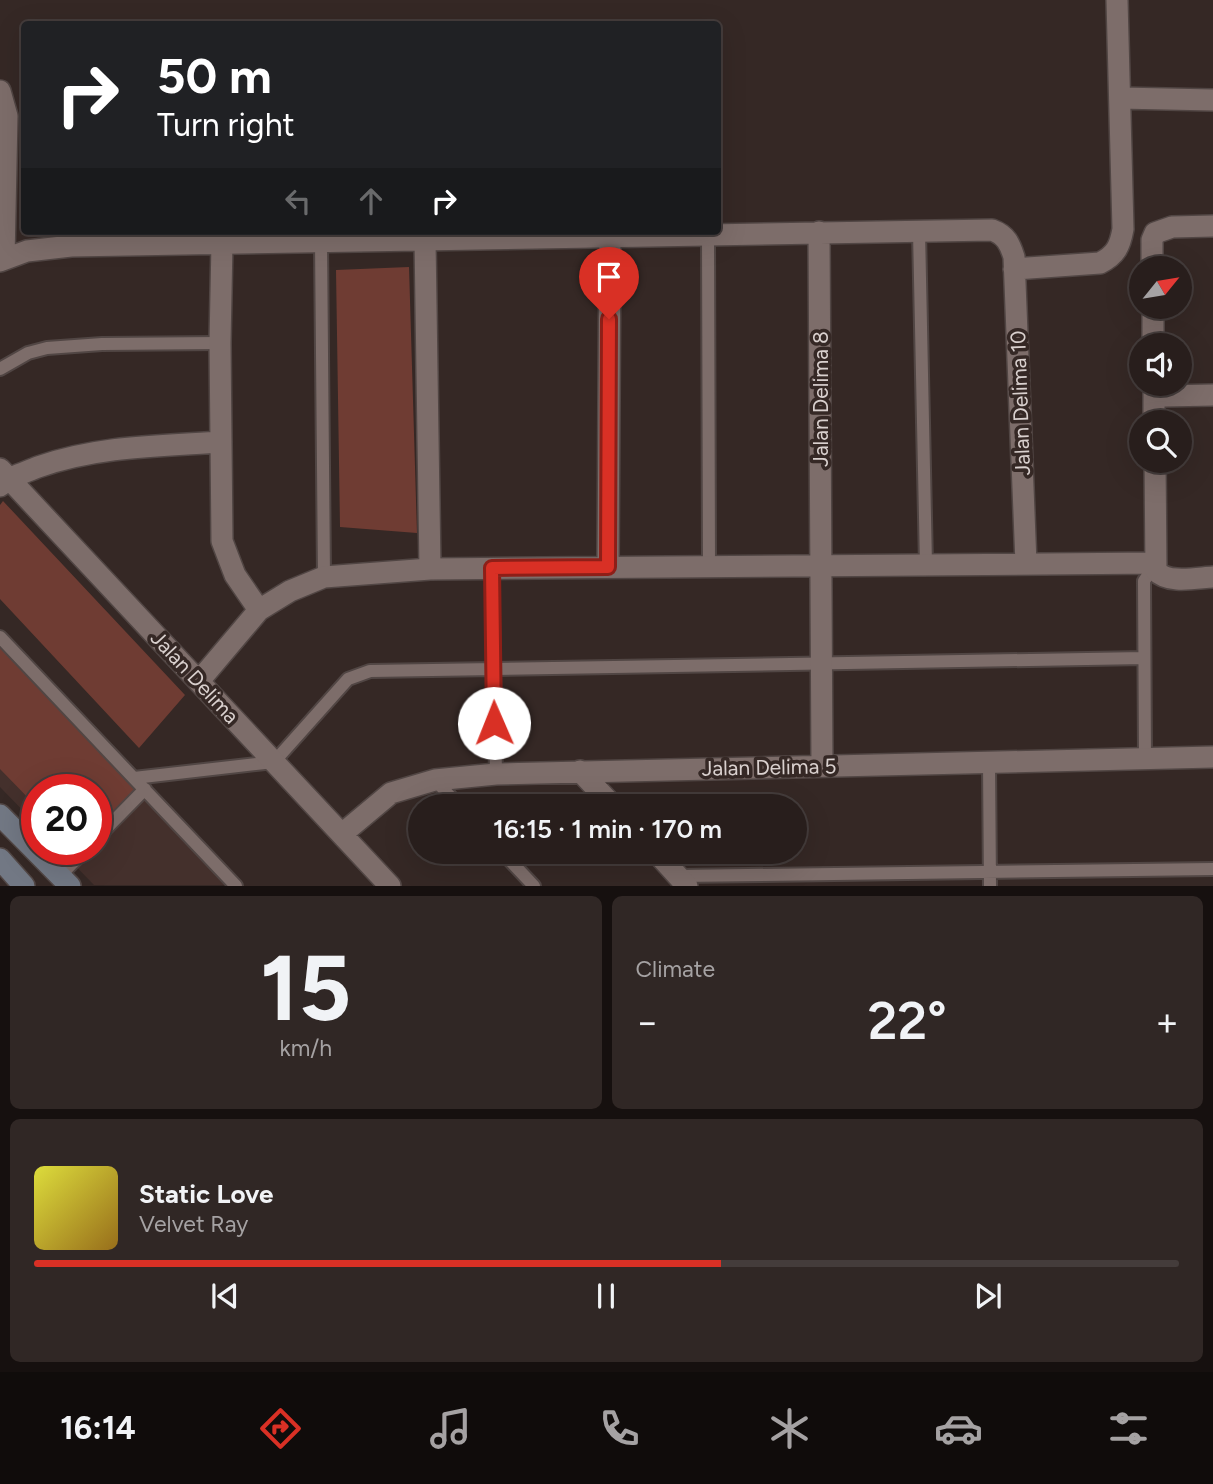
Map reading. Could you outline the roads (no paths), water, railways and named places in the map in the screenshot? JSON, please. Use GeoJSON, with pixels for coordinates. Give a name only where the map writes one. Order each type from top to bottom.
{"type":"FeatureCollection","features":[{"type":"Feature","properties":{"kind":"main road"},"geometry":{"type":"LineString","coordinates":[[0,815],[65,881]]}},
{"type":"Feature","properties":{"kind":"main road"},"geometry":{"type":"LineString","coordinates":[[0,859],[24,886]]}},
{"type":"Feature","properties":{"kind":"street"},"geometry":{"type":"LineString","coordinates":[[1014,269],[1100,262],[1111,258],[1121,244],[1123,229],[1117,0]]}},
{"type":"Feature","properties":{"kind":"street"},"geometry":{"type":"LineString","coordinates":[[0,91],[7,116],[2,260],[27,251],[180,237],[222,243],[659,235]]}},
{"type":"Feature","properties":{"kind":"street"},"geometry":{"type":"LineString","coordinates":[[1120,98],[1213,100]]}},
{"type":"Feature","properties":{"kind":"street"},"geometry":{"type":"LineString","coordinates":[[1152,256],[1152,240],[1155,233],[1163,229],[1213,226]]}},
{"type":"Feature","properties":{"kind":"street","name":"Jalan Delima 10"},"geometry":{"type":"LineString","coordinates":[[919,231],[992,230],[1000,233],[1010,243],[1014,269],[1026,564]]}},
{"type":"Feature","properties":{"kind":"street"},"geometry":{"type":"LineString","coordinates":[[721,234],[919,231]]}},
{"type":"Feature","properties":{"kind":"street","name":"Jalan Delima 8"},"geometry":{"type":"LineString","coordinates":[[819,232],[822,766]]}},
{"type":"Feature","properties":{"kind":"street"},"geometry":{"type":"LineString","coordinates":[[608,567],[610,236]]}},
{"type":"Feature","properties":{"kind":"street"},"geometry":{"type":"LineString","coordinates":[[425,240],[430,569]]}},
{"type":"Feature","properties":{"kind":"street"},"geometry":{"type":"LineString","coordinates":[[222,243],[222,541],[235,575],[260,610]]}},
{"type":"Feature","properties":{"kind":"street"},"geometry":{"type":"LineString","coordinates":[[1192,393],[1213,395]]}},
{"type":"Feature","properties":{"kind":"street"},"geometry":{"type":"LineString","coordinates":[[3,478],[94,451],[221,442]]}},
{"type":"Feature","properties":{"kind":"street"},"geometry":{"type":"LineString","coordinates":[[1155,473],[1156,571],[1162,577],[1213,577]]}},
{"type":"Feature","properties":{"kind":"street","name":"Jalan Delima"},"geometry":{"type":"LineString","coordinates":[[3,478],[390,886]]}},
{"type":"Feature","properties":{"kind":"street"},"geometry":{"type":"LineString","coordinates":[[198,681],[260,610],[290,591],[324,577],[430,569],[1156,563]]}},
{"type":"Feature","properties":{"kind":"street","name":"Jalan Delima 5"},"geometry":{"type":"LineString","coordinates":[[342,834],[391,793],[435,780],[496,774],[1213,757]]}},
{"type":"Feature","properties":{"kind":"street"},"geometry":{"type":"LineString","coordinates":[[580,771],[602,794]]}},
{"type":"Feature","properties":{"kind":"street"},"geometry":{"type":"LineString","coordinates":[[667,864],[682,881]]}},
{"type":"Feature","properties":{"kind":"lane"},"geometry":{"type":"LineString","coordinates":[[919,231],[926,565]]}},
{"type":"Feature","properties":{"kind":"lane"},"geometry":{"type":"LineString","coordinates":[[708,235],[709,567]]}},
{"type":"Feature","properties":{"kind":"lane"},"geometry":{"type":"LineString","coordinates":[[321,241],[324,577]]}},
{"type":"Feature","properties":{"kind":"lane"},"geometry":{"type":"LineString","coordinates":[[0,369],[28,353],[47,348],[102,344],[220,344]]}},
{"type":"Feature","properties":{"kind":"lane"},"geometry":{"type":"LineString","coordinates":[[1145,758],[1144,581],[1156,563]]}},
{"type":"Feature","properties":{"kind":"lane"},"geometry":{"type":"LineString","coordinates":[[492,568],[496,774]]}},
{"type":"Feature","properties":{"kind":"lane"},"geometry":{"type":"LineString","coordinates":[[0,637],[236,886]]}},
{"type":"Feature","properties":{"kind":"lane"},"geometry":{"type":"LineString","coordinates":[[134,778],[274,761],[348,679],[359,674],[393,669],[493,671],[1144,658]]}},
{"type":"Feature","properties":{"kind":"lane"},"geometry":{"type":"LineString","coordinates":[[989,763],[990,879]]}},
{"type":"Feature","properties":{"kind":"lane"},"geometry":{"type":"LineString","coordinates":[[435,780],[448,794]]}},
{"type":"Feature","properties":{"kind":"lane"},"geometry":{"type":"LineString","coordinates":[[112,823],[145,789]]}},
{"type":"Feature","properties":{"kind":"lane"},"geometry":{"type":"LineString","coordinates":[[513,864],[534,886]]}},
{"type":"Feature","properties":{"kind":"lane"},"geometry":{"type":"LineString","coordinates":[[65,881],[76,865]]}},
{"type":"Feature","properties":{"kind":"lane"},"geometry":{"type":"LineString","coordinates":[[682,881],[990,879],[1213,869]]}}]}
